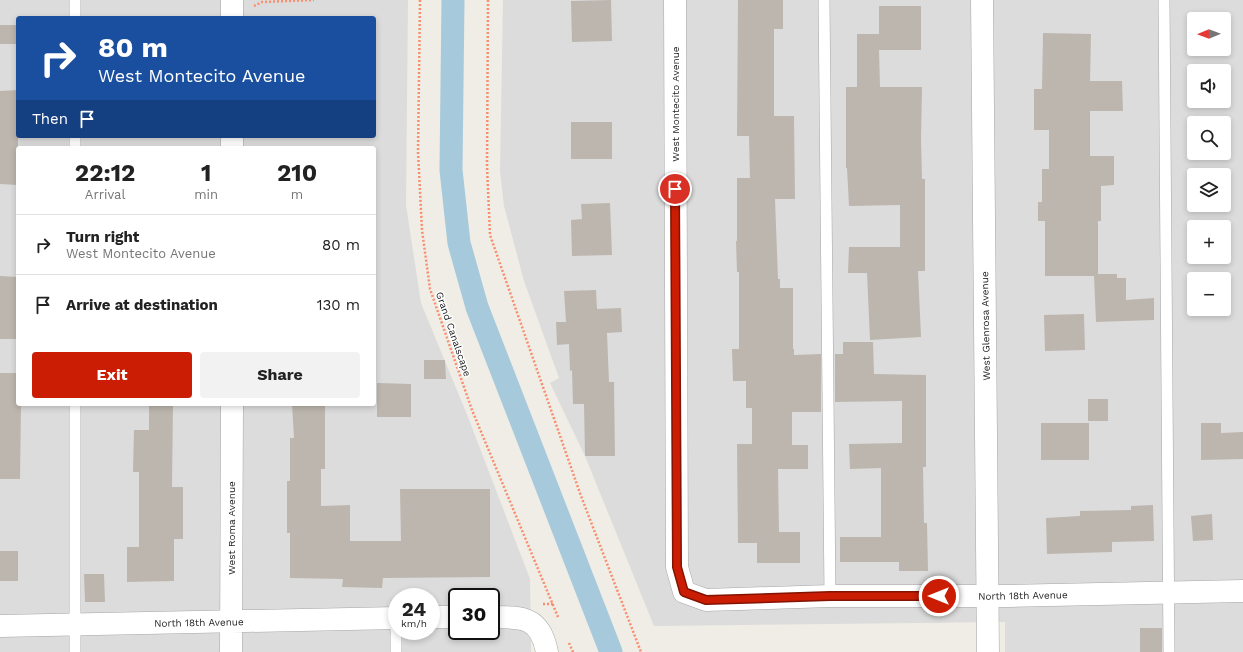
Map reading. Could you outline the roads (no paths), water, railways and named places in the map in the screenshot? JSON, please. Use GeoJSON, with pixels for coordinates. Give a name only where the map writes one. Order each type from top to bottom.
{"type":"FeatureCollection","features":[{"type":"Feature","properties":{"kind":"street"},"geometry":{"type":"LineString","coordinates":[[232,0],[232,16]]}},
{"type":"Feature","properties":{"kind":"street","name":"West Montecito Avenue"},"geometry":{"type":"LineString","coordinates":[[675,0],[677,567],[684,592]]}},
{"type":"Feature","properties":{"kind":"street","name":"West Glenrosa Avenue"},"geometry":{"type":"LineString","coordinates":[[982,0],[988,652]]}},
{"type":"Feature","properties":{"kind":"street","name":"West Roma Avenue"},"geometry":{"type":"LineString","coordinates":[[231,652],[232,406]]}},
{"type":"Feature","properties":{"kind":"street","name":"North 18th Avenue"},"geometry":{"type":"LineString","coordinates":[[684,592],[706,600],[830,596],[987,596],[1243,591]]}},
{"type":"Feature","properties":{"kind":"street"},"geometry":{"type":"LineString","coordinates":[[500,617],[518,617],[528,620],[539,629],[547,652]]}},
{"type":"Feature","properties":{"kind":"street","name":"North 18th Avenue"},"geometry":{"type":"LineString","coordinates":[[0,626],[388,618]]}},
{"type":"Feature","properties":{"kind":"lane"},"geometry":{"type":"LineString","coordinates":[[75,0],[75,16]]}},
{"type":"Feature","properties":{"kind":"lane"},"geometry":{"type":"LineString","coordinates":[[824,0],[830,596]]}},
{"type":"Feature","properties":{"kind":"lane"},"geometry":{"type":"LineString","coordinates":[[1164,0],[1169,652]]}},
{"type":"Feature","properties":{"kind":"lane"},"geometry":{"type":"LineString","coordinates":[[75,406],[75,652]]}},
{"type":"Feature","properties":{"kind":"lane"},"geometry":{"type":"LineString","coordinates":[[396,640],[396,652]]}},
{"type":"Feature","properties":{"kind":"waterway"},"geometry":{"type":"LineString","coordinates":[[453,0],[451,170],[459,243],[477,307],[611,652]]}}]}
